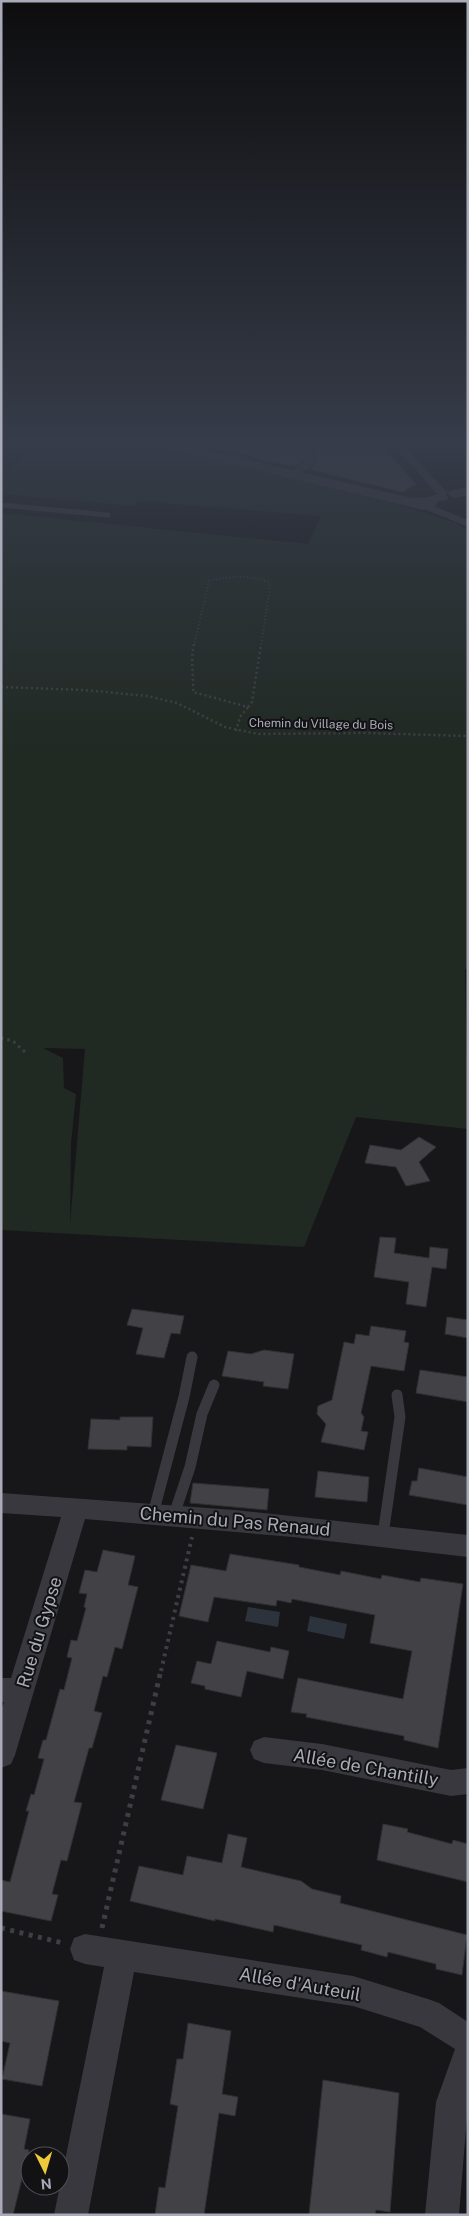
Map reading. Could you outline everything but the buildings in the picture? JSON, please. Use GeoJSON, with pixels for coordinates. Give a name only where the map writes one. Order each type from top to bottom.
{"type":"FeatureCollection","features":[{"type":"Feature","properties":{"kind":"street","name":"Chemin du Pas Renaud"},"geometry":{"type":"LineString","coordinates":[[1,1503],[175,1515],[383,1535],[468,1546]]}},
{"type":"Feature","properties":{"kind":"street","name":"Rue du Gypse"},"geometry":{"type":"LineString","coordinates":[[1,1755],[11,1691],[76,1508]]}},
{"type":"Feature","properties":{"kind":"street","name":"Allée de Chantilly"},"geometry":{"type":"LineString","coordinates":[[264,1750],[322,1757],[451,1783],[468,1781]]}},
{"type":"Feature","properties":{"kind":"street","name":"Allée d'Auteuil"},"geometry":{"type":"LineString","coordinates":[[101,1951],[353,1991],[428,2014],[468,2040]]}},
{"type":"Feature","properties":{"kind":"street"},"geometry":{"type":"LineString","coordinates":[[71,2215],[101,1951]]}},
{"type":"Feature","properties":{"kind":"street"},"geometry":{"type":"LineString","coordinates":[[442,2215],[452,2102],[468,2054]]}},
{"type":"Feature","properties":{"kind":"lane"},"geometry":{"type":"LineString","coordinates":[[175,1515],[164,1469],[181,1410],[192,1357]]}},
{"type":"Feature","properties":{"kind":"lane"},"geometry":{"type":"LineString","coordinates":[[175,1515],[190,1468],[204,1408],[214,1385]]}},
{"type":"Feature","properties":{"kind":"lane"},"geometry":{"type":"LineString","coordinates":[[383,1535],[400,1417],[397,1395]]}},
{"type":"Feature","properties":{"kind":"path"},"geometry":{"type":"LineString","coordinates":[[236,731],[240,717],[248,708],[252,702],[270,587],[268,582],[262,579],[227,577],[209,581],[191,657],[194,666],[193,692],[248,708]]}},
{"type":"Feature","properties":{"kind":"path","name":"Chemin du Village du Bois"},"geometry":{"type":"LineString","coordinates":[[1,687],[109,692],[145,696],[182,705],[218,725],[250,733],[468,736]]}},
{"type":"Feature","properties":{"kind":"path"},"geometry":{"type":"LineString","coordinates":[[1,1038],[14,1041],[24,1052]]}},
{"type":"Feature","properties":{"kind":"path"},"geometry":{"type":"LineString","coordinates":[[1,1928],[101,1951],[175,1515]]}},
{"type":"Feature","properties":{"kind":"shaded area"},"geometry":{"type":"Polygon","coordinates":[[[1,542],[292,542],[308,544],[309,542],[468,542],[468,969],[465,969],[468,1129],[356,1117],[304,1247],[1,1230],[1,542]],[[43,1048],[63,1058],[64,1088],[76,1094],[71,1143],[70,1224],[85,1049],[43,1048]]]}},
{"type":"Feature","properties":{"kind":"shaded area"},"geometry":{"type":"Polygon","coordinates":[[[248,1607],[280,1612],[278,1627],[245,1621],[248,1607]]]}},
{"type":"Feature","properties":{"kind":"shaded area"},"geometry":{"type":"Polygon","coordinates":[[[310,1616],[347,1624],[344,1639],[307,1631],[310,1616]]]}}]}
